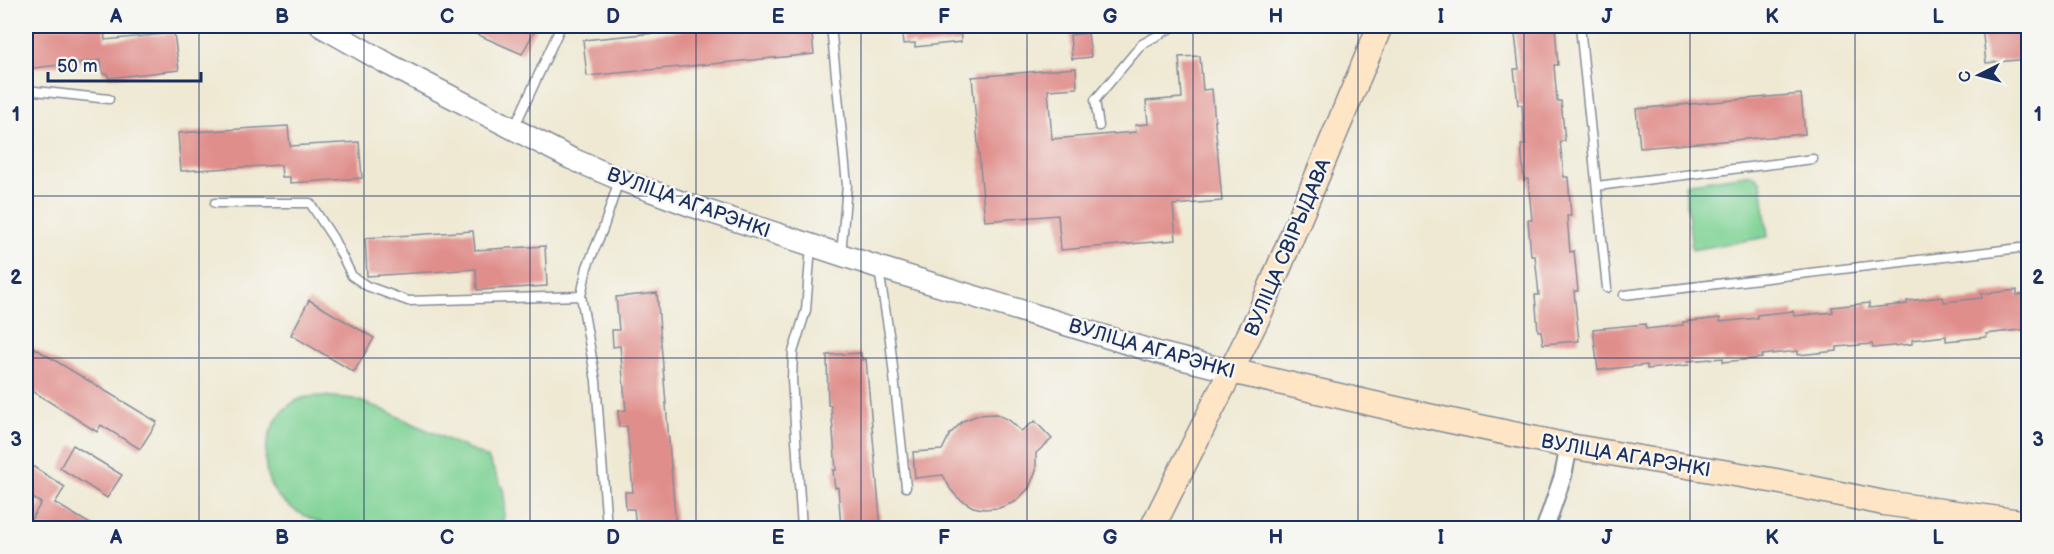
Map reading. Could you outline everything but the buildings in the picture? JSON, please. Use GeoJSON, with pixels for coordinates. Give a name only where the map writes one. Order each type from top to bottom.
{"type":"FeatureCollection","features":[{"type":"Feature","properties":{"kind":"main road","name":"ВУЛІЦА СВІРЫДАВА"},"geometry":{"type":"LineString","coordinates":[[1152,528],[1259,315],[1380,26]]}},
{"type":"Feature","properties":{"kind":"main road","name":"ВУЛІЦА АГАРЭНКІ"},"geometry":{"type":"LineString","coordinates":[[1231,371],[1569,446],[1884,503],[2028,523]]}},
{"type":"Feature","properties":{"kind":"street","name":"ВУЛІЦА АГАРЭНКІ"},"geometry":{"type":"LineString","coordinates":[[321,26],[388,64],[570,158],[689,206],[878,267],[1159,353],[1231,371]]}},
{"type":"Feature","properties":{"kind":"street"},"geometry":{"type":"LineString","coordinates":[[1545,528],[1563,476],[1569,446]]}},
{"type":"Feature","properties":{"kind":"lane"},"geometry":{"type":"LineString","coordinates":[[514,128],[561,26]]}},
{"type":"Feature","properties":{"kind":"lane"},"geometry":{"type":"LineString","coordinates":[[831,26],[847,185],[841,255]]}},
{"type":"Feature","properties":{"kind":"lane"},"geometry":{"type":"LineString","coordinates":[[1100,126],[1095,100],[1142,44],[1175,26]]}},
{"type":"Feature","properties":{"kind":"lane"},"geometry":{"type":"LineString","coordinates":[[1580,26],[1607,288]]}},
{"type":"Feature","properties":{"kind":"lane"},"geometry":{"type":"LineString","coordinates":[[26,90],[109,99]]}},
{"type":"Feature","properties":{"kind":"lane"},"geometry":{"type":"LineString","coordinates":[[1597,186],[1813,159]]}},
{"type":"Feature","properties":{"kind":"lane"},"geometry":{"type":"LineString","coordinates":[[607,528],[596,381],[582,296],[587,267],[603,229],[619,179]]}},
{"type":"Feature","properties":{"kind":"lane"},"geometry":{"type":"LineString","coordinates":[[215,203],[310,203],[333,238],[352,276],[367,286],[408,301],[582,296]]}},
{"type":"Feature","properties":{"kind":"lane"},"geometry":{"type":"LineString","coordinates":[[802,528],[792,380],[793,352],[806,310],[811,245]]}},
{"type":"Feature","properties":{"kind":"lane"},"geometry":{"type":"LineString","coordinates":[[1624,295],[2020,248],[2028,255]]}},
{"type":"Feature","properties":{"kind":"lane"},"geometry":{"type":"LineString","coordinates":[[878,267],[891,340],[906,487]]}},
{"type":"Feature","properties":{"kind":"green space"},"geometry":{"type":"Polygon","coordinates":[[[1753,174],[1761,182],[1768,237],[1692,250],[1685,184],[1753,174]]]}},
{"type":"Feature","properties":{"kind":"green space"},"geometry":{"type":"Polygon","coordinates":[[[323,396],[354,399],[377,407],[488,458],[503,489],[505,503],[503,523],[500,528],[334,528],[290,507],[278,496],[271,485],[265,457],[267,443],[279,416],[288,406],[302,398],[323,396]]]}}]}
